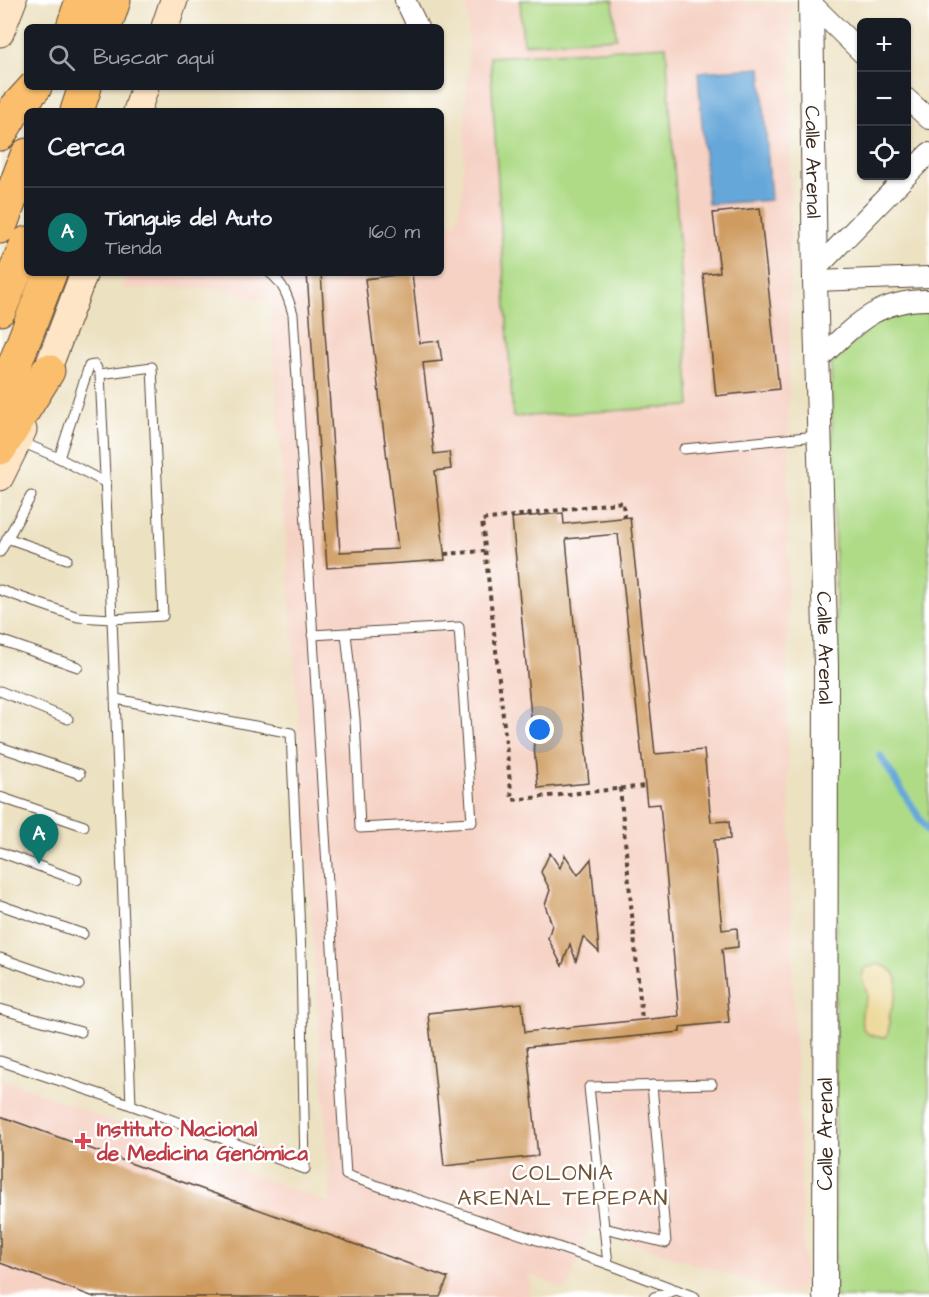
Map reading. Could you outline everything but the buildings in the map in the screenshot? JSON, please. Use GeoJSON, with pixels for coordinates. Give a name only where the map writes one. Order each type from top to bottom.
{"type":"FeatureCollection","features":[{"type":"Feature","properties":{"kind":"highway"},"geometry":{"type":"LineString","coordinates":[[74,24],[82,0]]}},
{"type":"Feature","properties":{"kind":"highway"},"geometry":{"type":"LineString","coordinates":[[106,24],[114,0]]}},
{"type":"Feature","properties":{"kind":"highway"},"geometry":{"type":"LineString","coordinates":[[0,134],[15,110],[32,90]]}},
{"type":"Feature","properties":{"kind":"highway"},"geometry":{"type":"LineString","coordinates":[[45,108],[51,90]]}},
{"type":"Feature","properties":{"kind":"highway"},"geometry":{"type":"LineString","coordinates":[[0,227],[24,163]]}},
{"type":"Feature","properties":{"kind":"highway"},"geometry":{"type":"LineString","coordinates":[[0,309],[24,250]]}},
{"type":"Feature","properties":{"kind":"highway"},"geometry":{"type":"LineString","coordinates":[[0,402],[49,276]]}},
{"type":"Feature","properties":{"kind":"highway"},"geometry":{"type":"LineString","coordinates":[[8,442],[48,371]]}},
{"type":"Feature","properties":{"kind":"main road"},"geometry":{"type":"LineString","coordinates":[[0,33],[13,0]]}},
{"type":"Feature","properties":{"kind":"main road"},"geometry":{"type":"LineString","coordinates":[[166,24],[174,0]]}},
{"type":"Feature","properties":{"kind":"main road"},"geometry":{"type":"LineString","coordinates":[[138,108],[144,90]]}},
{"type":"Feature","properties":{"kind":"main road"},"geometry":{"type":"LineString","coordinates":[[48,371],[83,276]]}},
{"type":"Feature","properties":{"kind":"main road"},"geometry":{"type":"LineString","coordinates":[[0,477],[8,442]]}},
{"type":"Feature","properties":{"kind":"street"},"geometry":{"type":"LineString","coordinates":[[405,0],[417,24]]}},
{"type":"Feature","properties":{"kind":"street"},"geometry":{"type":"LineString","coordinates":[[811,2],[857,49]]}},
{"type":"Feature","properties":{"kind":"street","name":"Calle Arenal"},"geometry":{"type":"LineString","coordinates":[[811,2],[815,276],[826,665],[825,1297]]}},
{"type":"Feature","properties":{"kind":"street"},"geometry":{"type":"LineString","coordinates":[[911,104],[928,119]]}},
{"type":"Feature","properties":{"kind":"street"},"geometry":{"type":"LineString","coordinates":[[815,276],[929,153]]}},
{"type":"Feature","properties":{"kind":"street"},"geometry":{"type":"LineString","coordinates":[[815,276],[929,277]]}},
{"type":"Feature","properties":{"kind":"street"},"geometry":{"type":"LineString","coordinates":[[818,362],[857,323],[888,305],[908,299],[929,300]]}},
{"type":"Feature","properties":{"kind":"lane"},"geometry":{"type":"LineString","coordinates":[[274,276],[284,288],[293,314],[346,1175],[608,1264],[695,1297]]}},
{"type":"Feature","properties":{"kind":"lane"},"geometry":{"type":"LineString","coordinates":[[59,458],[89,366],[95,365],[100,374],[106,483],[131,1105]]}},
{"type":"Feature","properties":{"kind":"lane"},"geometry":{"type":"LineString","coordinates":[[0,590],[78,617],[112,619],[163,616],[152,367],[100,374]]}},
{"type":"Feature","properties":{"kind":"lane"},"geometry":{"type":"LineString","coordinates":[[684,449],[819,435]]}},
{"type":"Feature","properties":{"kind":"lane"},"geometry":{"type":"LineString","coordinates":[[8,442],[59,458],[106,483]]}},
{"type":"Feature","properties":{"kind":"lane"},"geometry":{"type":"LineString","coordinates":[[0,552],[30,496]]}},
{"type":"Feature","properties":{"kind":"lane"},"geometry":{"type":"LineString","coordinates":[[7,538],[67,559]]}},
{"type":"Feature","properties":{"kind":"lane"},"geometry":{"type":"LineString","coordinates":[[312,635],[346,633],[459,627],[472,822],[360,828],[355,719],[346,633]]}},
{"type":"Feature","properties":{"kind":"lane"},"geometry":{"type":"LineString","coordinates":[[0,640],[78,667]]}},
{"type":"Feature","properties":{"kind":"lane"},"geometry":{"type":"LineString","coordinates":[[0,691],[68,719]]}},
{"type":"Feature","properties":{"kind":"lane"},"geometry":{"type":"LineString","coordinates":[[0,1061],[131,1105],[305,1169],[301,955],[291,733],[116,699]]}},
{"type":"Feature","properties":{"kind":"lane"},"geometry":{"type":"LineString","coordinates":[[0,747],[80,774]]}},
{"type":"Feature","properties":{"kind":"lane"},"geometry":{"type":"LineString","coordinates":[[0,797],[84,826]]}},
{"type":"Feature","properties":{"kind":"lane"},"geometry":{"type":"LineString","coordinates":[[0,852],[77,880]]}},
{"type":"Feature","properties":{"kind":"lane"},"geometry":{"type":"LineString","coordinates":[[0,904],[83,933]]}},
{"type":"Feature","properties":{"kind":"lane"},"geometry":{"type":"LineString","coordinates":[[0,958],[79,985]]}},
{"type":"Feature","properties":{"kind":"lane"},"geometry":{"type":"LineString","coordinates":[[0,1009],[81,1032]]}},
{"type":"Feature","properties":{"kind":"lane"},"geometry":{"type":"LineString","coordinates":[[608,1264],[589,1087],[712,1084]]}},
{"type":"Feature","properties":{"kind":"lane"},"geometry":{"type":"LineString","coordinates":[[604,1228],[666,1243],[652,1085]]}},
{"type":"Feature","properties":{"kind":"lane"},"geometry":{"type":"LineString","coordinates":[[654,1297],[677,1290]]}},
{"type":"Feature","properties":{"kind":"path"},"geometry":{"type":"LineString","coordinates":[[624,518],[622,502],[482,520],[484,551],[512,800],[645,786]]}},
{"type":"Feature","properties":{"kind":"path"},"geometry":{"type":"LineString","coordinates":[[445,554],[484,551]]}},
{"type":"Feature","properties":{"kind":"path"},"geometry":{"type":"LineString","coordinates":[[620,788],[642,1020]]}},
{"type":"Feature","properties":{"kind":"shaded area"},"geometry":{"type":"Polygon","coordinates":[[[466,0],[742,0],[749,5],[791,2],[787,709],[793,990],[805,1281],[801,1288],[792,1293],[783,1293],[589,1229],[567,1290],[530,1275],[529,1297],[0,1297],[0,1078],[331,1204],[270,303],[223,288],[123,289],[127,276],[444,276],[444,224],[457,223],[463,189],[469,36],[466,0]]]}},
{"type":"Feature","properties":{"kind":"green space"},"geometry":{"type":"Polygon","coordinates":[[[520,0],[613,0],[616,38],[523,44],[520,0]]]}},
{"type":"Feature","properties":{"kind":"green space"},"geometry":{"type":"Polygon","coordinates":[[[666,46],[690,406],[513,417],[490,57],[666,46]]]}},
{"type":"Feature","properties":{"kind":"green space"},"geometry":{"type":"Polygon","coordinates":[[[886,311],[929,313],[929,1297],[835,1297],[836,607],[831,365],[886,311]]]}},
{"type":"Feature","properties":{"kind":"sand"},"geometry":{"type":"Polygon","coordinates":[[[877,964],[893,972],[897,983],[886,1037],[868,1034],[862,1022],[867,994],[862,979],[863,973],[865,968],[877,964]]]}},
{"type":"Feature","properties":{"kind":"water"},"geometry":{"type":"Polygon","coordinates":[[[761,68],[771,200],[708,204],[698,72],[761,68]]]}},
{"type":"Feature","properties":{"kind":"waterway"},"geometry":{"type":"LineString","coordinates":[[880,756],[929,833]]}},
{"type":"Feature","properties":{"kind":"place","name":"Tianguis del Auto"},"geometry":{"type":"Point","coordinates":[39,864]}},
{"type":"Feature","properties":{"kind":"place","name":"Instituto Nacional de Medicina Genómica"},"geometry":{"type":"Point","coordinates":[83,1141]}},
{"type":"Feature","properties":{"kind":"district","name":"COLONIA ARENAL TEPEPAN"},"geometry":{"type":"Point","coordinates":[563,1184]}}]}
